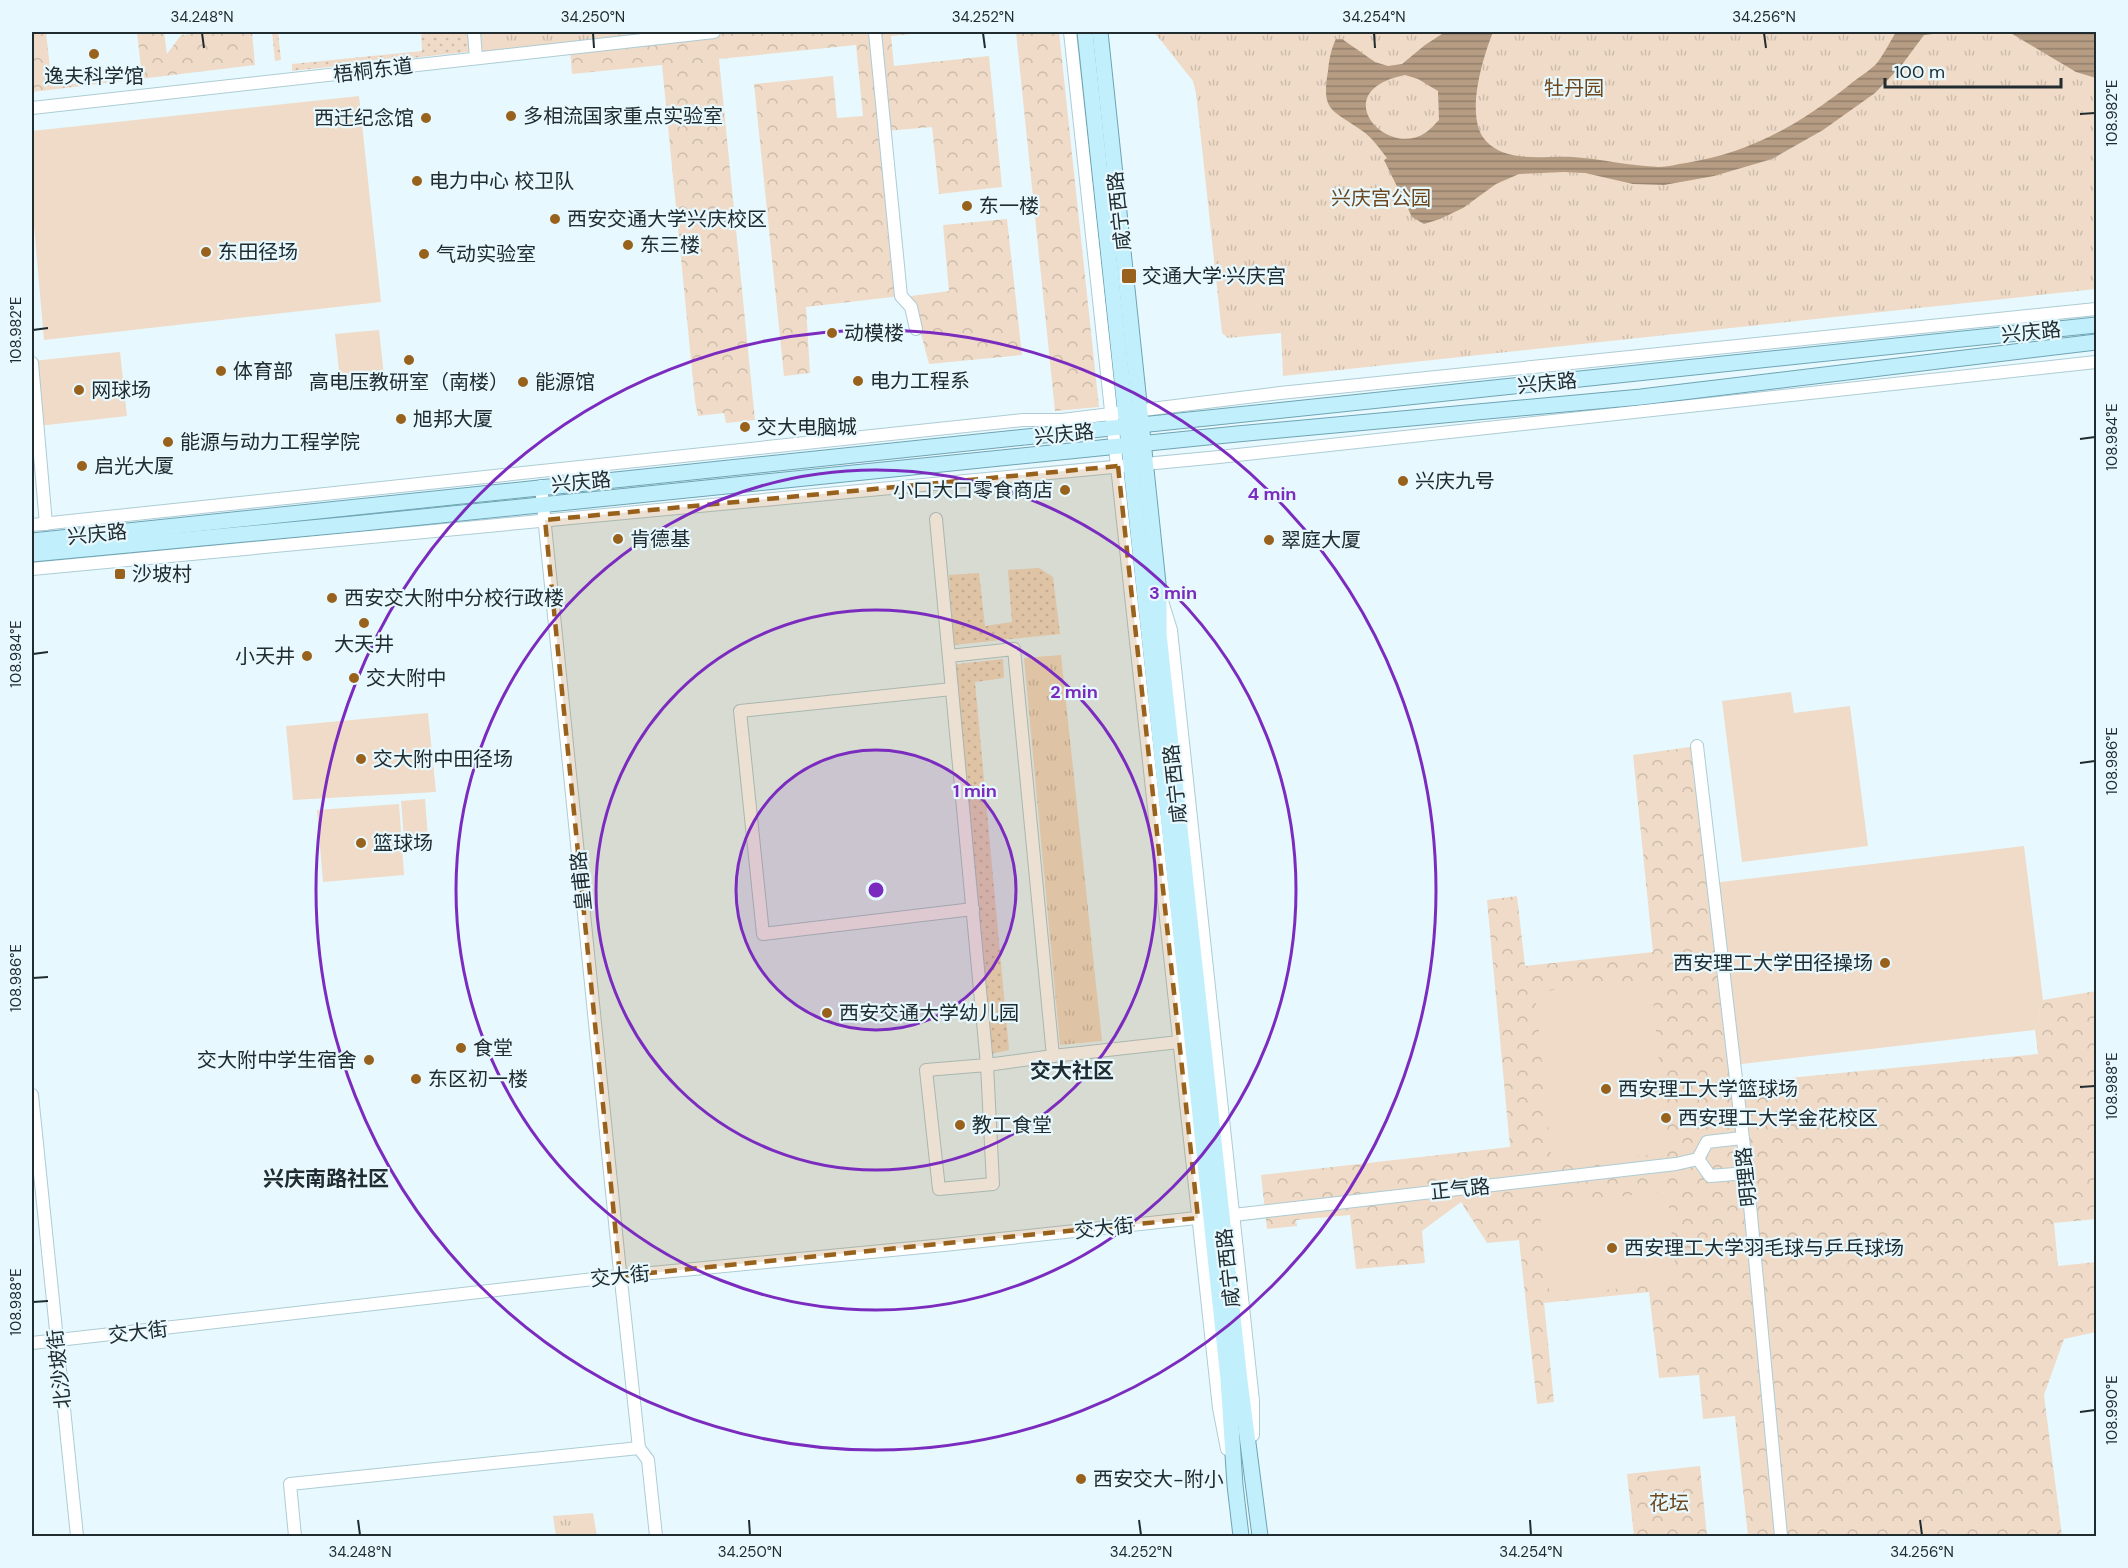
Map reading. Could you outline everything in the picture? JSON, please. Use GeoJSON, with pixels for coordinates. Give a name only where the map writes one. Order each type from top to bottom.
{"type":"FeatureCollection","features":[{"type":"Feature","properties":{"kind":"main road","name":"咸宁西路"},"geometry":{"type":"LineString","coordinates":[[1085,32],[1127,420]]}},
{"type":"Feature","properties":{"kind":"main road","name":"咸宁西路"},"geometry":{"type":"LineString","coordinates":[[1100,32],[1131,465],[1216,1216],[1253,1470],[1260,1536]]}},
{"type":"Feature","properties":{"kind":"main road","name":"兴庆路"},"geometry":{"type":"LineString","coordinates":[[32,541],[1127,420],[2097,325]]}},
{"type":"Feature","properties":{"kind":"main road","name":"兴庆路"},"geometry":{"type":"LineString","coordinates":[[32,554],[1129,445],[1641,397],[2097,342]]}},
{"type":"Feature","properties":{"kind":"main road","name":"咸宁西路"},"geometry":{"type":"LineString","coordinates":[[1131,465],[1159,593],[1159,634],[1216,1216],[1240,1534]]}},
{"type":"Feature","properties":{"kind":"main road"},"geometry":{"type":"LineString","coordinates":[[1257,1509],[1266,1536]]}},
{"type":"Feature","properties":{"kind":"street"},"geometry":{"type":"LineString","coordinates":[[474,32],[476,58]]}},
{"type":"Feature","properties":{"kind":"street","name":"梧桐东道"},"geometry":{"type":"LineString","coordinates":[[32,108],[714,32]]}},
{"type":"Feature","properties":{"kind":"street"},"geometry":{"type":"LineString","coordinates":[[875,32],[901,296],[911,307],[916,330]]}},
{"type":"Feature","properties":{"kind":"street"},"geometry":{"type":"LineString","coordinates":[[1070,32],[1129,445]]}},
{"type":"Feature","properties":{"kind":"street"},"geometry":{"type":"LineString","coordinates":[[32,525],[1023,420],[1127,420],[1280,393],[2097,309]]}},
{"type":"Feature","properties":{"kind":"street"},"geometry":{"type":"LineString","coordinates":[[32,569],[1131,465],[2097,362]]}},
{"type":"Feature","properties":{"kind":"street"},"geometry":{"type":"LineString","coordinates":[[32,363],[46,524]]}},
{"type":"Feature","properties":{"kind":"street"},"geometry":{"type":"LineString","coordinates":[[1131,465],[1179,1042],[1216,1216]]}},
{"type":"Feature","properties":{"kind":"street","name":"皇甫路"},"geometry":{"type":"LineString","coordinates":[[541,486],[620,1276],[639,1448],[648,1460],[656,1536]]}},
{"type":"Feature","properties":{"kind":"street"},"geometry":{"type":"LineString","coordinates":[[936,519],[987,1065],[993,1184],[939,1189],[926,1070],[987,1065],[1179,1042]]}},
{"type":"Feature","properties":{"kind":"street"},"geometry":{"type":"LineString","coordinates":[[949,656],[1014,649],[1053,1056]]}},
{"type":"Feature","properties":{"kind":"street"},"geometry":{"type":"LineString","coordinates":[[952,689],[740,711],[763,934],[973,909]]}},
{"type":"Feature","properties":{"kind":"street","name":"明理路"},"geometry":{"type":"LineString","coordinates":[[1697,747],[1747,1173],[1781,1536]]}},
{"type":"Feature","properties":{"kind":"street","name":"北沙坡街"},"geometry":{"type":"LineString","coordinates":[[32,1095],[55,1341],[77,1536]]}},
{"type":"Feature","properties":{"kind":"street"},"geometry":{"type":"LineString","coordinates":[[1742,1138],[1707,1142],[1698,1159],[1710,1176],[1747,1173]]}},
{"type":"Feature","properties":{"kind":"street","name":"正气路"},"geometry":{"type":"LineString","coordinates":[[1216,1216],[1676,1164],[1698,1159]]}},
{"type":"Feature","properties":{"kind":"street","name":"交大街"},"geometry":{"type":"LineString","coordinates":[[32,1343],[620,1276],[1216,1216]]}},
{"type":"Feature","properties":{"kind":"street"},"geometry":{"type":"LineString","coordinates":[[295,1536],[290,1484],[639,1448]]}},
{"type":"Feature","properties":{"kind":"highlighted area"},"geometry":{"type":"Polygon","coordinates":[[[1118,466],[1198,1218],[620,1276],[545,520],[1118,466]]]}},
{"type":"Feature","properties":{"kind":"green space"},"geometry":{"type":"Polygon","coordinates":[[[32,32],[46,32],[52,86],[142,76],[137,32],[164,32],[167,54],[181,35],[252,32],[255,65],[32,92],[32,32]]]}},
{"type":"Feature","properties":{"kind":"green space"},"geometry":{"type":"Polygon","coordinates":[[[272,32],[278,32],[281,60],[275,61],[272,32]]]}},
{"type":"Feature","properties":{"kind":"green space"},"geometry":{"type":"Polygon","coordinates":[[[421,32],[474,32],[476,51],[292,71],[292,64],[422,51],[421,32]]]}},
{"type":"Feature","properties":{"kind":"green space"},"geometry":{"type":"Polygon","coordinates":[[[474,32],[710,32],[476,58],[474,32]]]}},
{"type":"Feature","properties":{"kind":"green space"},"geometry":{"type":"Polygon","coordinates":[[[717,32],[931,32],[891,36],[894,66],[989,56],[1002,187],[939,194],[932,127],[886,131],[901,296],[806,307],[810,373],[784,376],[754,84],[833,76],[837,118],[863,116],[856,45],[719,59],[755,420],[726,423],[724,413],[698,416],[695,401],[662,65],[572,74],[570,48],[717,32]]]}},
{"type":"Feature","properties":{"kind":"green space"},"geometry":{"type":"Polygon","coordinates":[[[1016,32],[1059,32],[1099,407],[1055,411],[1016,32]]]}},
{"type":"Feature","properties":{"kind":"green space","name":"兴庆宫公园"},"geometry":{"type":"Polygon","coordinates":[[[1154,32],[2096,32],[2096,289],[1283,376],[1281,333],[1228,338],[1222,333],[1196,93],[1193,81],[1154,32]]]}},
{"type":"Feature","properties":{"kind":"green space","name":"东田径场"},"geometry":{"type":"Polygon","coordinates":[[[359,96],[381,302],[44,340],[32,203],[32,131],[359,96]]]}},
{"type":"Feature","properties":{"kind":"green space"},"geometry":{"type":"Polygon","coordinates":[[[1007,219],[1022,355],[929,364],[911,296],[949,291],[943,225],[1007,219]]]}},
{"type":"Feature","properties":{"kind":"green space"},"geometry":{"type":"Polygon","coordinates":[[[379,330],[384,376],[340,380],[335,334],[379,330]]]}},
{"type":"Feature","properties":{"kind":"green space","name":"网球场"},"geometry":{"type":"Polygon","coordinates":[[[120,352],[127,416],[38,426],[32,361],[120,352]]]}},
{"type":"Feature","properties":{"kind":"green space"},"geometry":{"type":"Polygon","coordinates":[[[1039,568],[1053,577],[1060,634],[954,645],[949,575],[979,573],[985,626],[1012,622],[1008,570],[1039,568]]]}},
{"type":"Feature","properties":{"kind":"green space"},"geometry":{"type":"Polygon","coordinates":[[[1061,655],[1102,1041],[1060,1045],[1024,658],[1061,655]]]}},
{"type":"Feature","properties":{"kind":"green space"},"geometry":{"type":"Polygon","coordinates":[[[1003,659],[1004,678],[975,682],[1009,1050],[986,1055],[950,665],[1003,659]]]}},
{"type":"Feature","properties":{"kind":"green space"},"geometry":{"type":"Polygon","coordinates":[[[1791,692],[1794,713],[1850,706],[1868,846],[1742,862],[1722,701],[1791,692]]]}},
{"type":"Feature","properties":{"kind":"green space","name":"交大附中田径场"},"geometry":{"type":"Polygon","coordinates":[[[428,713],[436,792],[293,800],[286,726],[428,713]]]}},
{"type":"Feature","properties":{"kind":"green space"},"geometry":{"type":"Polygon","coordinates":[[[1697,746],[1736,1083],[2038,1054],[2035,1030],[2043,1000],[2096,991],[2096,1219],[2054,1223],[2058,1266],[2096,1262],[2096,1332],[2064,1339],[2044,1395],[2062,1536],[1748,1536],[1735,1416],[1703,1419],[1699,1375],[1659,1378],[1649,1292],[1544,1303],[1554,1402],[1537,1404],[1519,1240],[1487,1243],[1461,1202],[1422,1231],[1425,1263],[1356,1269],[1350,1215],[1296,1220],[1297,1226],[1267,1229],[1261,1175],[1510,1147],[1487,900],[1517,896],[1525,966],[1653,952],[1633,755],[1697,746]]]}},
{"type":"Feature","properties":{"kind":"green space"},"geometry":{"type":"Polygon","coordinates":[[[425,799],[428,837],[404,839],[401,801],[425,799]]]}},
{"type":"Feature","properties":{"kind":"green space","name":"篮球场"},"geometry":{"type":"Polygon","coordinates":[[[399,804],[404,875],[323,882],[317,810],[399,804]]]}},
{"type":"Feature","properties":{"kind":"green space"},"geometry":{"type":"Polygon","coordinates":[[[2024,846],[2043,1000],[2035,1030],[1733,1065],[1713,883],[2024,846]]]}},
{"type":"Feature","properties":{"kind":"green space"},"geometry":{"type":"Polygon","coordinates":[[[1651,980],[1668,1153],[1552,1165],[1535,992],[1651,980]]]}},
{"type":"Feature","properties":{"kind":"green space"},"geometry":{"type":"Polygon","coordinates":[[[1667,1191],[1677,1282],[1550,1296],[1539,1206],[1667,1191]]]}},
{"type":"Feature","properties":{"kind":"green space","name":"花坛"},"geometry":{"type":"Polygon","coordinates":[[[1700,1466],[1707,1536],[1634,1536],[1627,1474],[1700,1466]]]}},
{"type":"Feature","properties":{"kind":"green space"},"geometry":{"type":"Polygon","coordinates":[[[593,1513],[597,1536],[556,1536],[553,1516],[593,1513]]]}},
{"type":"Feature","properties":{"kind":"shaded area"},"geometry":{"type":"Polygon","coordinates":[[[1445,32],[1493,32],[1481,71],[1476,118],[1486,141],[1495,148],[1515,156],[1573,157],[1659,167],[1731,152],[1752,145],[1792,125],[1874,66],[1896,32],[1951,32],[1924,35],[1901,66],[1875,93],[1823,130],[1772,159],[1714,176],[1664,185],[1633,184],[1585,173],[1519,174],[1496,184],[1463,208],[1424,224],[1412,217],[1384,160],[1387,158],[1375,143],[1331,108],[1326,95],[1326,84],[1336,39],[1342,39],[1375,62],[1388,66],[1402,64],[1445,32]],[[1405,75],[1381,83],[1369,94],[1366,107],[1370,120],[1380,130],[1394,137],[1410,139],[1425,133],[1439,120],[1438,91],[1418,79],[1405,75]]]}},
{"type":"Feature","properties":{"kind":"shaded area"},"geometry":{"type":"Polygon","coordinates":[[[2009,32],[2096,32],[2096,78],[2076,72],[2009,32]]]}},
{"type":"Feature","properties":{"kind":"place","name":"逸夫科学馆"},"geometry":{"type":"Point","coordinates":[94,54]}},
{"type":"Feature","properties":{"kind":"place","name":"多相流国家重点实验室"},"geometry":{"type":"Point","coordinates":[511,116]}},
{"type":"Feature","properties":{"kind":"place","name":"西迁纪念馆"},"geometry":{"type":"Point","coordinates":[426,118]}},
{"type":"Feature","properties":{"kind":"place","name":"电力中心 校卫队"},"geometry":{"type":"Point","coordinates":[417,181]}},
{"type":"Feature","properties":{"kind":"place","name":"东一楼"},"geometry":{"type":"Point","coordinates":[967,206]}},
{"type":"Feature","properties":{"kind":"place","name":"西安交通大学兴庆校区"},"geometry":{"type":"Point","coordinates":[555,219]}},
{"type":"Feature","properties":{"kind":"place","name":"东三楼"},"geometry":{"type":"Point","coordinates":[628,245]}},
{"type":"Feature","properties":{"kind":"place","name":"东田径场"},"geometry":{"type":"Point","coordinates":[206,252]}},
{"type":"Feature","properties":{"kind":"place","name":"气动实验室"},"geometry":{"type":"Point","coordinates":[424,254]}},
{"type":"Feature","properties":{"kind":"place","name":"交通大学·兴庆宫"},"geometry":{"type":"Point","coordinates":[1129,276]}},
{"type":"Feature","properties":{"kind":"place","name":"动模楼"},"geometry":{"type":"Point","coordinates":[832,333]}},
{"type":"Feature","properties":{"kind":"place","name":"高电压教研室（南楼）"},"geometry":{"type":"Point","coordinates":[409,360]}},
{"type":"Feature","properties":{"kind":"place","name":"体育部"},"geometry":{"type":"Point","coordinates":[221,371]}},
{"type":"Feature","properties":{"kind":"place","name":"电力工程系"},"geometry":{"type":"Point","coordinates":[858,381]}},
{"type":"Feature","properties":{"kind":"place","name":"能源馆"},"geometry":{"type":"Point","coordinates":[523,382]}},
{"type":"Feature","properties":{"kind":"place","name":"网球场"},"geometry":{"type":"Point","coordinates":[79,390]}},
{"type":"Feature","properties":{"kind":"place","name":"旭邦大厦"},"geometry":{"type":"Point","coordinates":[401,419]}},
{"type":"Feature","properties":{"kind":"place","name":"交大电脑城"},"geometry":{"type":"Point","coordinates":[745,427]}},
{"type":"Feature","properties":{"kind":"place","name":"能源与动力工程学院"},"geometry":{"type":"Point","coordinates":[168,442]}},
{"type":"Feature","properties":{"kind":"place","name":"启光大厦"},"geometry":{"type":"Point","coordinates":[82,466]}},
{"type":"Feature","properties":{"kind":"place","name":"兴庆九号"},"geometry":{"type":"Point","coordinates":[1403,481]}},
{"type":"Feature","properties":{"kind":"place","name":"小口大口零食商店"},"geometry":{"type":"Point","coordinates":[1065,490]}},
{"type":"Feature","properties":{"kind":"place","name":"肯德基"},"geometry":{"type":"Point","coordinates":[618,539]}},
{"type":"Feature","properties":{"kind":"place","name":"翠庭大厦"},"geometry":{"type":"Point","coordinates":[1269,540]}},
{"type":"Feature","properties":{"kind":"place","name":"沙坡村"},"geometry":{"type":"Point","coordinates":[120,574]}},
{"type":"Feature","properties":{"kind":"place","name":"西安交大附中分校行政楼"},"geometry":{"type":"Point","coordinates":[332,598]}},
{"type":"Feature","properties":{"kind":"place","name":"大天井"},"geometry":{"type":"Point","coordinates":[364,623]}},
{"type":"Feature","properties":{"kind":"place","name":"小天井"},"geometry":{"type":"Point","coordinates":[307,656]}},
{"type":"Feature","properties":{"kind":"place","name":"交大附中"},"geometry":{"type":"Point","coordinates":[354,678]}},
{"type":"Feature","properties":{"kind":"place","name":"交大附中田径场"},"geometry":{"type":"Point","coordinates":[361,759]}},
{"type":"Feature","properties":{"kind":"place","name":"篮球场"},"geometry":{"type":"Point","coordinates":[361,843]}},
{"type":"Feature","properties":{"kind":"place","name":"西安理工大学田径操场"},"geometry":{"type":"Point","coordinates":[1885,963]}},
{"type":"Feature","properties":{"kind":"place","name":"西安交通大学幼儿园"},"geometry":{"type":"Point","coordinates":[827,1013]}},
{"type":"Feature","properties":{"kind":"place","name":"食堂"},"geometry":{"type":"Point","coordinates":[461,1048]}},
{"type":"Feature","properties":{"kind":"place","name":"交大附中学生宿舍"},"geometry":{"type":"Point","coordinates":[369,1060]}},
{"type":"Feature","properties":{"kind":"place","name":"东区初一楼"},"geometry":{"type":"Point","coordinates":[416,1079]}},
{"type":"Feature","properties":{"kind":"place","name":"西安理工大学篮球场"},"geometry":{"type":"Point","coordinates":[1606,1089]}},
{"type":"Feature","properties":{"kind":"place","name":"西安理工大学金花校区"},"geometry":{"type":"Point","coordinates":[1666,1118]}},
{"type":"Feature","properties":{"kind":"place","name":"教工食堂"},"geometry":{"type":"Point","coordinates":[960,1125]}},
{"type":"Feature","properties":{"kind":"place","name":"西安理工大学羽毛球与乒乓球场"},"geometry":{"type":"Point","coordinates":[1612,1248]}},
{"type":"Feature","properties":{"kind":"place","name":"西安交大-附小"},"geometry":{"type":"Point","coordinates":[1081,1479]}},
{"type":"Feature","properties":{"kind":"district","name":"交大社区"},"geometry":{"type":"Point","coordinates":[1072,1071]}},
{"type":"Feature","properties":{"kind":"district","name":"兴庆南路社区"},"geometry":{"type":"Point","coordinates":[326,1179]}},
{"type":"Feature","properties":{"kind":"park label","name":"牡丹园"},"geometry":{"type":"Point","coordinates":[1574,88]}}]}
